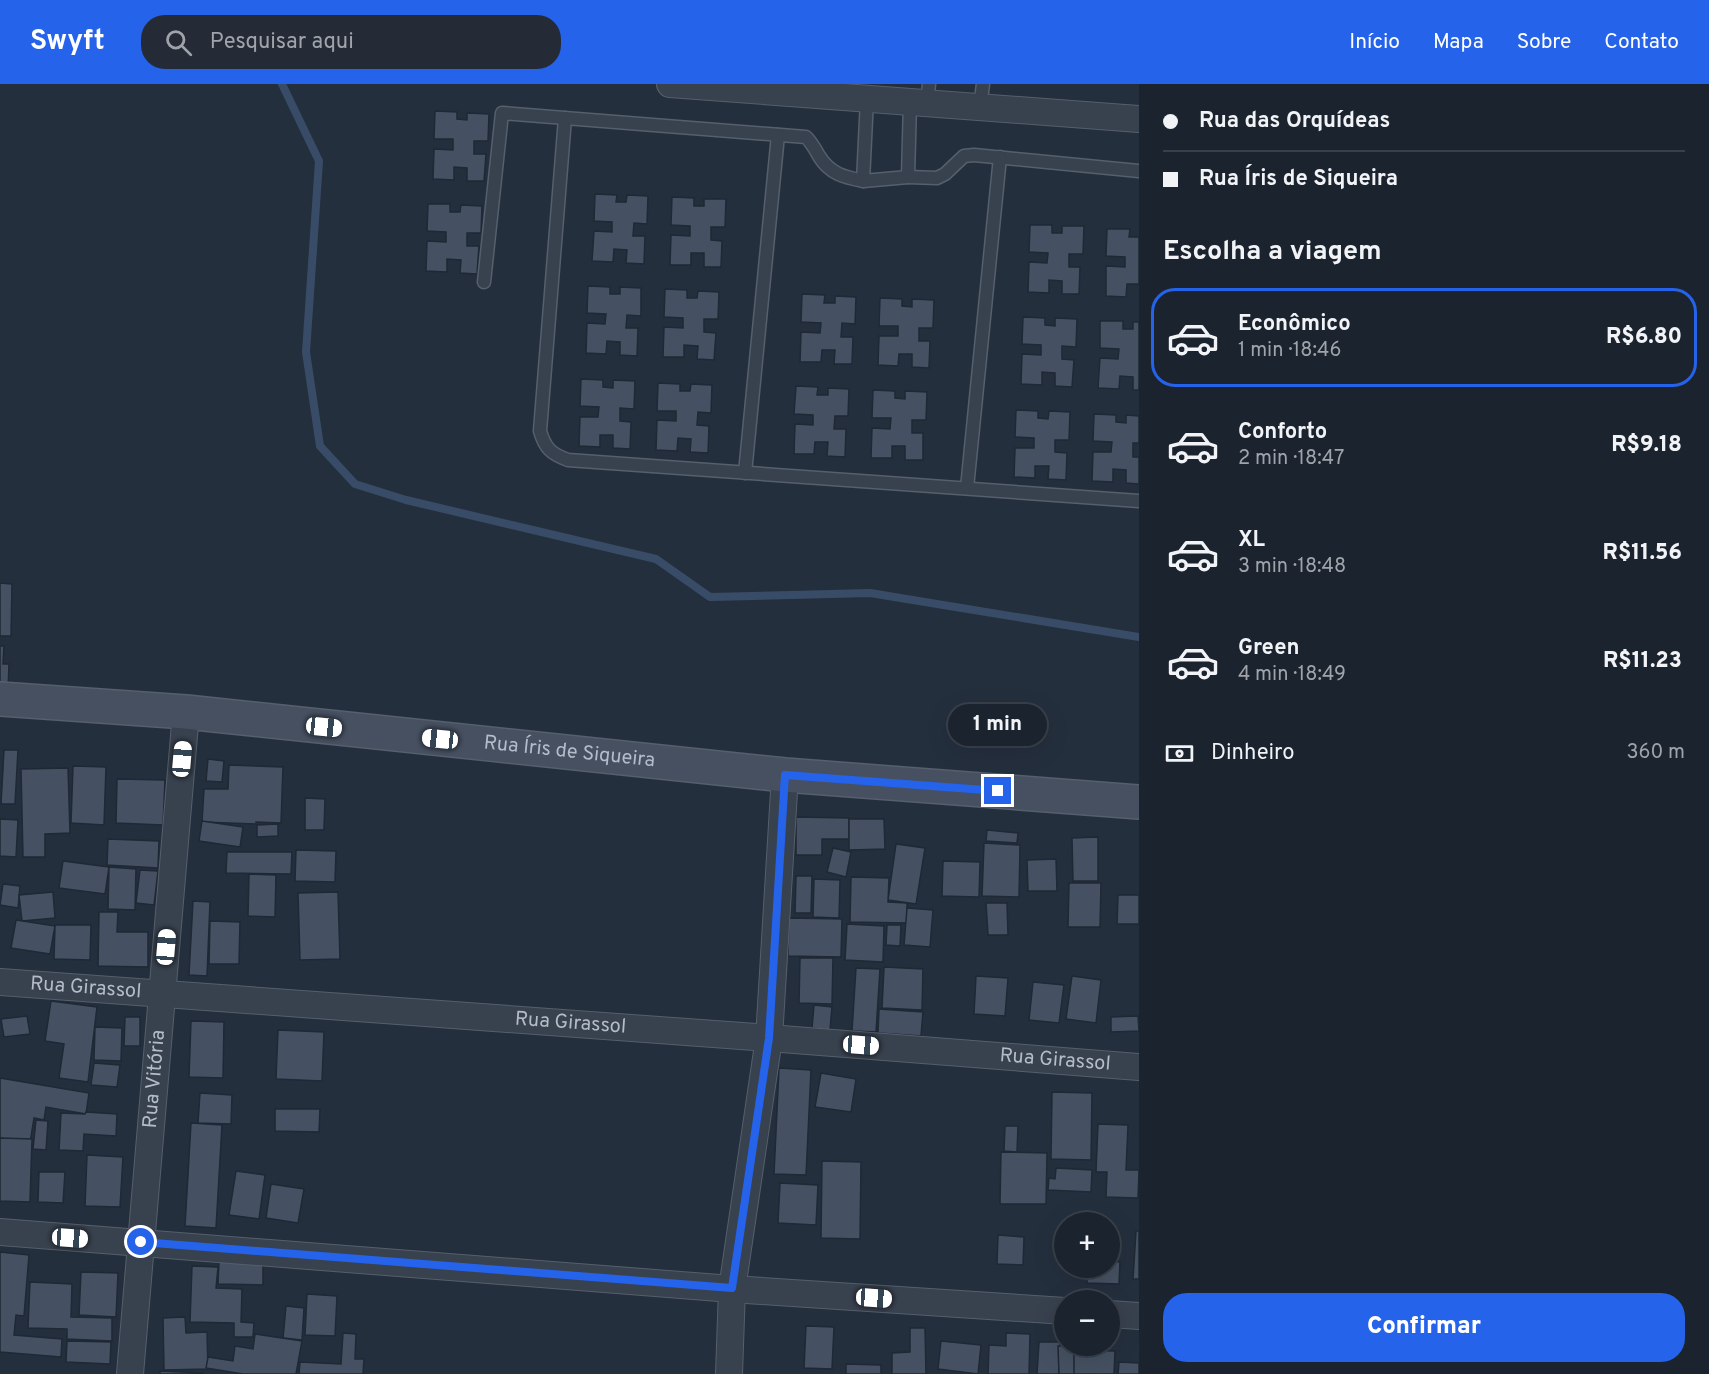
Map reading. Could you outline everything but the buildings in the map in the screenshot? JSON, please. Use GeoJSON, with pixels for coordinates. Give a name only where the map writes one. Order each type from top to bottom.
{"type":"FeatureCollection","features":[{"type":"Feature","properties":{"kind":"street"},"geometry":{"type":"LineString","coordinates":[[670,84],[867,99],[982,96],[1139,119]]}},
{"type":"Feature","properties":{"kind":"street","name":"Rua Íris de Siqueira"},"geometry":{"type":"LineString","coordinates":[[0,699],[186,712],[785,775],[1139,802]]}},
{"type":"Feature","properties":{"kind":"street","name":"Rua Vitória"},"geometry":{"type":"LineString","coordinates":[[130,1374],[186,712]]}},
{"type":"Feature","properties":{"kind":"street"},"geometry":{"type":"LineString","coordinates":[[729,1374],[732,1288],[769,1038],[785,775]]}},
{"type":"Feature","properties":{"kind":"street","name":"Rua Girassol"},"geometry":{"type":"LineString","coordinates":[[0,982],[1139,1067]]}},
{"type":"Feature","properties":{"kind":"street"},"geometry":{"type":"LineString","coordinates":[[0,1233],[1054,1310]]}},
{"type":"Feature","properties":{"kind":"street"},"geometry":{"type":"LineString","coordinates":[[1120,1315],[1139,1316]]}},
{"type":"Feature","properties":{"kind":"lane"},"geometry":{"type":"LineString","coordinates":[[908,177],[922,96]]}},
{"type":"Feature","properties":{"kind":"lane"},"geometry":{"type":"LineString","coordinates":[[863,181],[867,99]]}},
{"type":"Feature","properties":{"kind":"lane"},"geometry":{"type":"LineString","coordinates":[[483,282],[502,113],[806,137],[812,142],[826,167],[833,173],[841,177],[863,181],[908,177],[937,178],[945,174],[963,156],[974,155],[1139,171]]}},
{"type":"Feature","properties":{"kind":"lane"},"geometry":{"type":"LineString","coordinates":[[565,118],[540,431],[544,445],[554,455],[568,460],[1139,501]]}},
{"type":"Feature","properties":{"kind":"lane"},"geometry":{"type":"LineString","coordinates":[[745,473],[778,135]]}},
{"type":"Feature","properties":{"kind":"lane"},"geometry":{"type":"LineString","coordinates":[[967,488],[1000,157]]}},
{"type":"Feature","properties":{"kind":"waterway"},"geometry":{"type":"LineString","coordinates":[[282,84],[319,161],[306,352],[320,446],[355,484],[406,500],[656,559],[710,597],[870,593],[1139,637]]}},
{"type":"Feature","properties":{"kind":"route"},"geometry":{"type":"LineString","coordinates":[[141,1242],[732,1288],[769,1038],[785,775],[998,791]]}}]}
